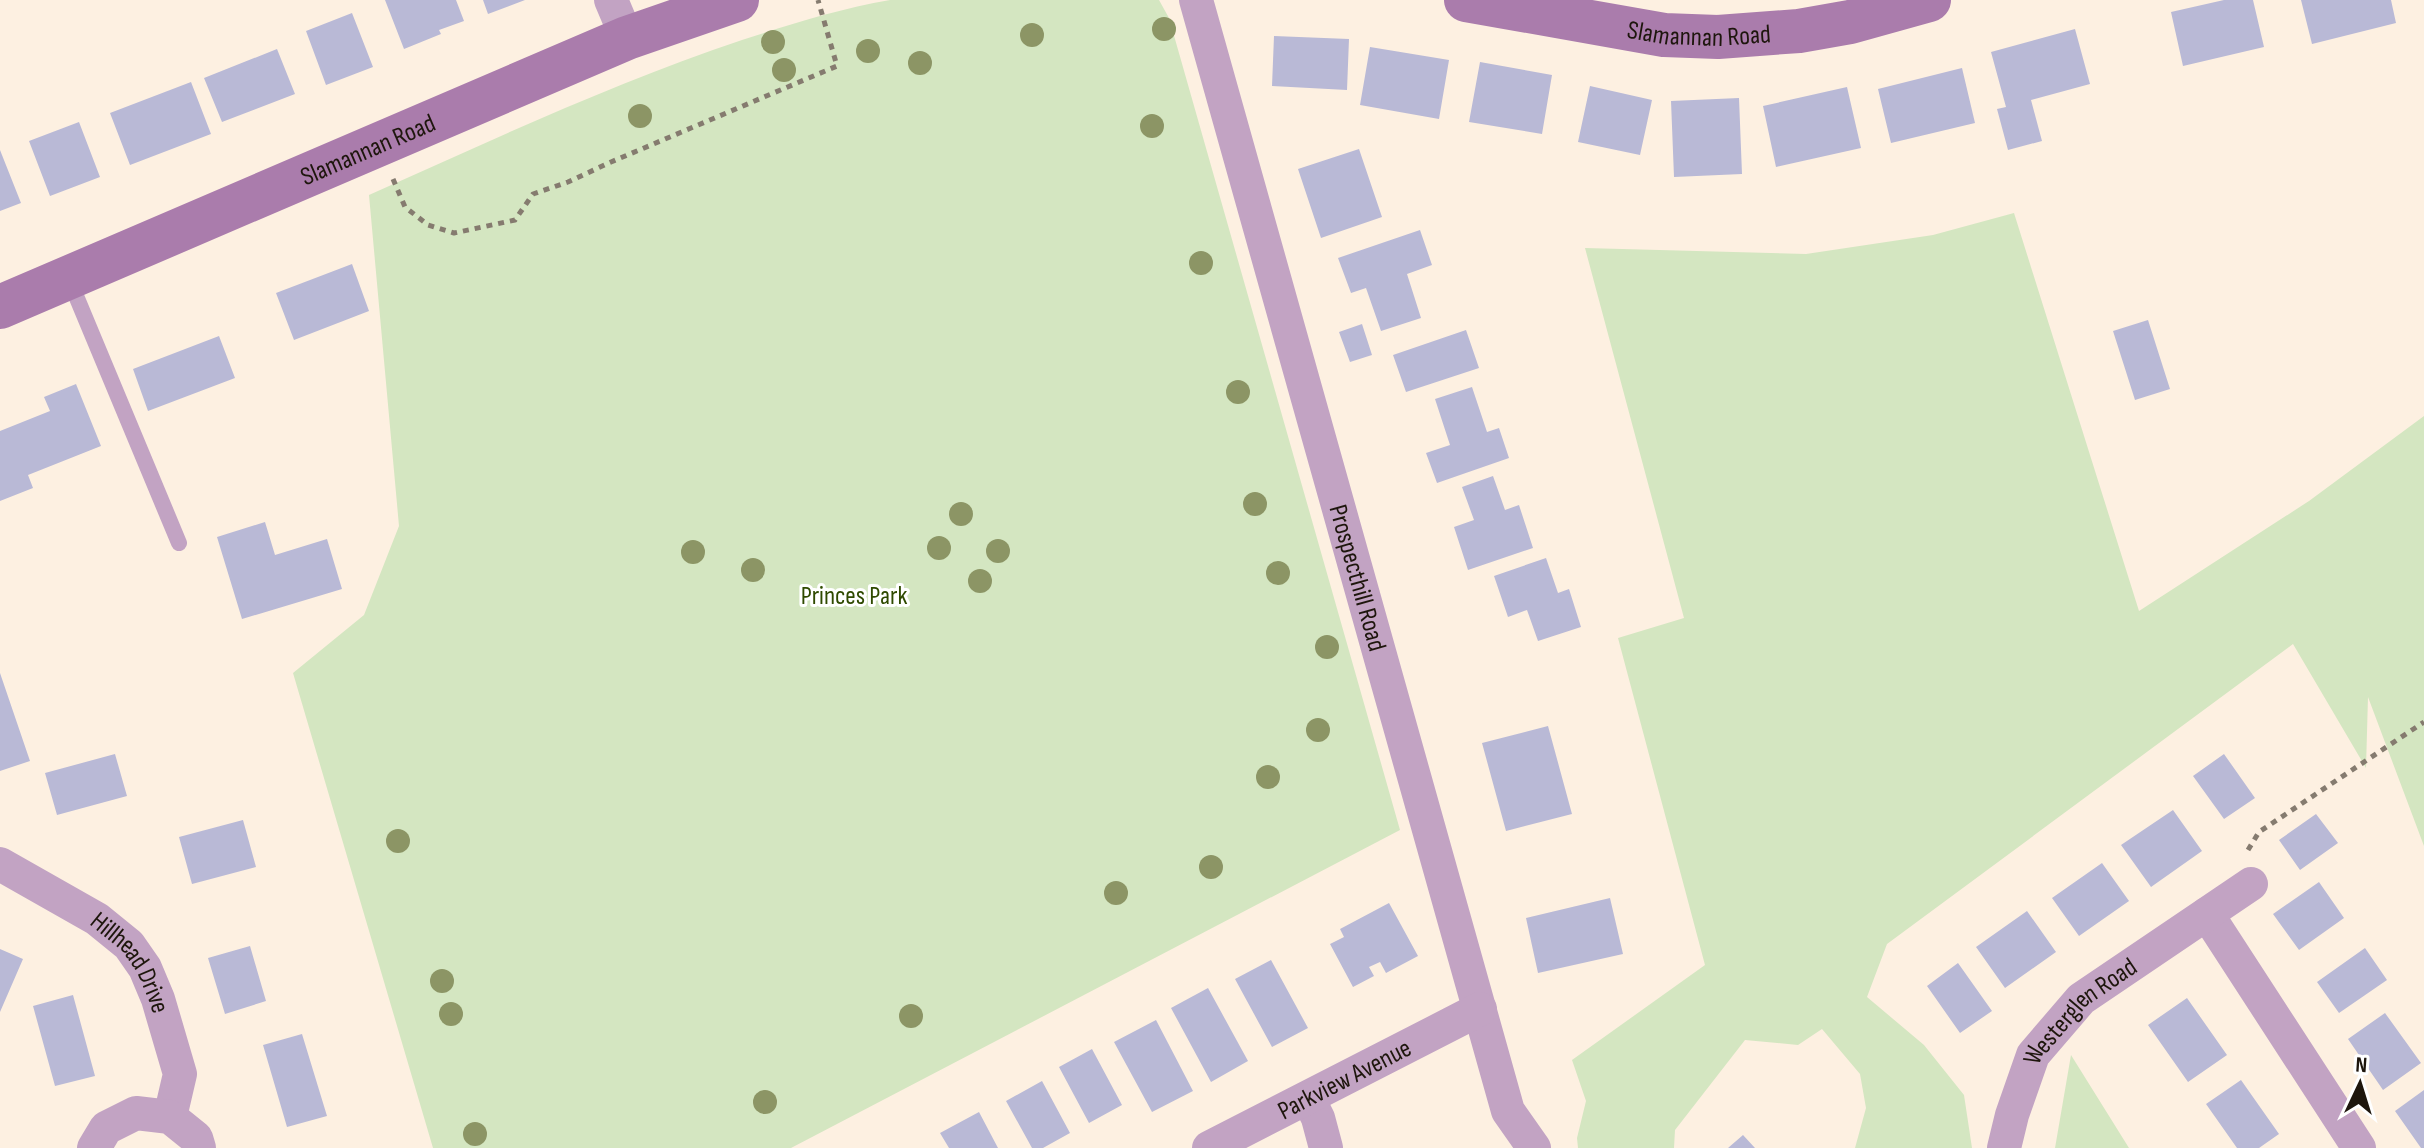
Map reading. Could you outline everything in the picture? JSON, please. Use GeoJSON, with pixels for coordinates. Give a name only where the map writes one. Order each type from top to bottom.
{"type":"FeatureCollection","features":[{"type":"Feature","properties":{"kind":"main road","name":"Slamannan Road"},"geometry":{"type":"LineString","coordinates":[[0,307],[379,144],[619,19],[737,0]]}},
{"type":"Feature","properties":{"kind":"main road","name":"Slamannan Road"},"geometry":{"type":"LineString","coordinates":[[1466,0],[1649,33],[1718,37],[1799,31],[1850,22],[1929,0]]}},
{"type":"Feature","properties":{"kind":"street","name":"Prospecthill Road"},"geometry":{"type":"LineString","coordinates":[[1196,0],[1508,1111],[1534,1148]]}},
{"type":"Feature","properties":{"kind":"street","name":"Hillhead Drive"},"geometry":{"type":"LineString","coordinates":[[0,864],[97,919],[129,945],[145,968],[158,999],[180,1074],[170,1117]]}},
{"type":"Feature","properties":{"kind":"street","name":"Westerglen Road"},"geometry":{"type":"LineString","coordinates":[[2004,1148],[2033,1055],[2081,999],[2251,884]]}},
{"type":"Feature","properties":{"kind":"street"},"geometry":{"type":"LineString","coordinates":[[2207,914],[2359,1148]]}},
{"type":"Feature","properties":{"kind":"street","name":"Parkview Avenue"},"geometry":{"type":"LineString","coordinates":[[1209,1148],[1480,1009]]}},
{"type":"Feature","properties":{"kind":"street"},"geometry":{"type":"LineString","coordinates":[[1308,1098],[1318,1118],[1326,1148]]}},
{"type":"Feature","properties":{"kind":"street"},"geometry":{"type":"LineString","coordinates":[[94,1148],[106,1128],[136,1113],[170,1117],[196,1138],[199,1148]]}},
{"type":"Feature","properties":{"kind":"lane"},"geometry":{"type":"LineString","coordinates":[[69,278],[179,543]]}},
{"type":"Feature","properties":{"kind":"path"},"geometry":{"type":"LineString","coordinates":[[379,144],[405,207],[428,225],[454,233],[515,220],[533,194],[568,182],[837,66],[818,0]]}},
{"type":"Feature","properties":{"kind":"path"},"geometry":{"type":"LineString","coordinates":[[2251,884],[2241,867],[2250,844],[2259,832],[2424,722]]}},
{"type":"Feature","properties":{"kind":"green space","name":"Princes Park"},"geometry":{"type":"Polygon","coordinates":[[[890,0],[1159,0],[1169,18],[1400,830],[791,1148],[433,1148],[293,673],[364,615],[399,526],[369,195],[554,113],[694,57],[797,23],[890,0]]]}},
{"type":"Feature","properties":{"kind":"green space"},"geometry":{"type":"Polygon","coordinates":[[[2014,213],[2139,611],[2309,501],[2424,416],[2424,846],[2368,697],[2366,768],[2293,644],[1887,944],[1867,997],[1924,1045],[1964,1095],[1972,1148],[1855,1148],[1866,1108],[1860,1074],[1822,1029],[1798,1045],[1745,1040],[1675,1130],[1674,1148],[1578,1148],[1577,1138],[1586,1101],[1572,1060],[1705,965],[1618,638],[1684,618],[1585,248],[1806,254],[1933,235],[2014,213]]]}},
{"type":"Feature","properties":{"kind":"green space"},"geometry":{"type":"Polygon","coordinates":[[[2071,1055],[2129,1148],[2055,1148],[2071,1055]]]}},
{"type":"Feature","properties":{"kind":"building"},"geometry":{"type":"Polygon","coordinates":[[[385,0],[456,0],[464,21],[439,30],[441,34],[404,49],[385,0]]]}},
{"type":"Feature","properties":{"kind":"building"},"geometry":{"type":"Polygon","coordinates":[[[483,0],[525,0],[488,14],[483,0]]]}},
{"type":"Feature","properties":{"kind":"building"},"geometry":{"type":"Polygon","coordinates":[[[2224,0],[2253,0],[2264,47],[2183,66],[2171,12],[2224,0]]]}},
{"type":"Feature","properties":{"kind":"building"},"geometry":{"type":"Polygon","coordinates":[[[2301,0],[2391,0],[2396,23],[2312,44],[2301,0]]]}},
{"type":"Feature","properties":{"kind":"building"},"geometry":{"type":"Polygon","coordinates":[[[352,13],[373,67],[326,85],[306,31],[352,13]]]}},
{"type":"Feature","properties":{"kind":"building"},"geometry":{"type":"Polygon","coordinates":[[[2075,29],[2090,84],[2031,100],[2042,141],[2008,150],[1997,109],[2006,107],[1991,52],[2075,29]]]}},
{"type":"Feature","properties":{"kind":"building"},"geometry":{"type":"Polygon","coordinates":[[[1274,36],[1349,39],[1347,90],[1272,86],[1274,36]]]}},
{"type":"Feature","properties":{"kind":"building"},"geometry":{"type":"Polygon","coordinates":[[[1370,47],[1449,60],[1439,119],[1360,105],[1370,47]]]}},
{"type":"Feature","properties":{"kind":"building"},"geometry":{"type":"Polygon","coordinates":[[[277,49],[295,94],[222,122],[204,78],[277,49]]]}},
{"type":"Feature","properties":{"kind":"building"},"geometry":{"type":"Polygon","coordinates":[[[1480,62],[1552,75],[1542,134],[1469,122],[1480,62]]]}},
{"type":"Feature","properties":{"kind":"building"},"geometry":{"type":"Polygon","coordinates":[[[1962,68],[1975,123],[1891,143],[1878,89],[1962,68]]]}},
{"type":"Feature","properties":{"kind":"building"},"geometry":{"type":"Polygon","coordinates":[[[191,82],[211,134],[130,165],[110,113],[191,82]]]}},
{"type":"Feature","properties":{"kind":"building"},"geometry":{"type":"Polygon","coordinates":[[[1590,86],[1652,100],[1640,155],[1578,142],[1590,86]]]}},
{"type":"Feature","properties":{"kind":"building"},"geometry":{"type":"Polygon","coordinates":[[[1847,87],[1861,148],[1776,167],[1763,106],[1847,87]]]}},
{"type":"Feature","properties":{"kind":"building"},"geometry":{"type":"Polygon","coordinates":[[[1739,98],[1742,174],[1674,177],[1671,101],[1739,98]]]}},
{"type":"Feature","properties":{"kind":"building"},"geometry":{"type":"Polygon","coordinates":[[[79,122],[100,177],[50,196],[29,141],[79,122]]]}},
{"type":"Feature","properties":{"kind":"building"},"geometry":{"type":"Polygon","coordinates":[[[1359,149],[1382,217],[1321,238],[1298,169],[1359,149]]]}},
{"type":"Feature","properties":{"kind":"building"},"geometry":{"type":"Polygon","coordinates":[[[0,150],[21,203],[0,211],[0,150]]]}},
{"type":"Feature","properties":{"kind":"building"},"geometry":{"type":"Polygon","coordinates":[[[1420,230],[1432,265],[1407,274],[1421,318],[1381,331],[1366,288],[1351,293],[1338,258],[1420,230]]]}},
{"type":"Feature","properties":{"kind":"building"},"geometry":{"type":"Polygon","coordinates":[[[352,264],[369,311],[294,340],[276,293],[352,264]]]}},
{"type":"Feature","properties":{"kind":"building"},"geometry":{"type":"Polygon","coordinates":[[[2148,320],[2170,389],[2135,400],[2113,331],[2148,320]]]}},
{"type":"Feature","properties":{"kind":"building"},"geometry":{"type":"Polygon","coordinates":[[[1362,324],[1372,355],[1350,362],[1339,332],[1362,324]]]}},
{"type":"Feature","properties":{"kind":"building"},"geometry":{"type":"Polygon","coordinates":[[[1466,330],[1479,368],[1406,392],[1393,355],[1466,330]]]}},
{"type":"Feature","properties":{"kind":"building"},"geometry":{"type":"Polygon","coordinates":[[[219,336],[235,378],[148,411],[133,369],[219,336]]]}},
{"type":"Feature","properties":{"kind":"building"},"geometry":{"type":"Polygon","coordinates":[[[76,384],[101,446],[28,475],[33,488],[0,501],[0,431],[50,411],[44,397],[76,384]]]}},
{"type":"Feature","properties":{"kind":"building"},"geometry":{"type":"Polygon","coordinates":[[[1472,387],[1487,432],[1499,428],[1509,458],[1437,483],[1426,453],[1450,445],[1435,399],[1472,387]]]}},
{"type":"Feature","properties":{"kind":"building"},"geometry":{"type":"Polygon","coordinates":[[[1493,476],[1505,510],[1519,505],[1533,548],[1468,570],[1454,527],[1474,520],[1462,487],[1493,476]]]}},
{"type":"Feature","properties":{"kind":"building"},"geometry":{"type":"Polygon","coordinates":[[[265,522],[275,555],[327,539],[342,589],[242,619],[217,537],[265,522]]]}},
{"type":"Feature","properties":{"kind":"building"},"geometry":{"type":"Polygon","coordinates":[[[1546,558],[1558,593],[1569,589],[1581,627],[1538,641],[1527,610],[1508,617],[1494,576],[1546,558]]]}},
{"type":"Feature","properties":{"kind":"building"},"geometry":{"type":"Polygon","coordinates":[[[0,673],[30,761],[0,771],[0,673]]]}},
{"type":"Feature","properties":{"kind":"building"},"geometry":{"type":"Polygon","coordinates":[[[1548,726],[1572,814],[1506,831],[1482,743],[1548,726]]]}},
{"type":"Feature","properties":{"kind":"building"},"geometry":{"type":"Polygon","coordinates":[[[115,754],[127,796],[57,815],[45,773],[115,754]]]}},
{"type":"Feature","properties":{"kind":"building"},"geometry":{"type":"Polygon","coordinates":[[[2224,754],[2255,798],[2224,819],[2193,776],[2224,754]]]}},
{"type":"Feature","properties":{"kind":"building"},"geometry":{"type":"Polygon","coordinates":[[[2173,810],[2202,851],[2151,887],[2121,845],[2173,810]]]}},
{"type":"Feature","properties":{"kind":"building"},"geometry":{"type":"Polygon","coordinates":[[[2316,814],[2338,843],[2300,870],[2279,840],[2316,814]]]}},
{"type":"Feature","properties":{"kind":"building"},"geometry":{"type":"Polygon","coordinates":[[[243,820],[256,867],[192,884],[179,837],[243,820]]]}},
{"type":"Feature","properties":{"kind":"building"},"geometry":{"type":"Polygon","coordinates":[[[2102,863],[2129,901],[2079,936],[2052,898],[2102,863]]]}},
{"type":"Feature","properties":{"kind":"building"},"geometry":{"type":"Polygon","coordinates":[[[2319,882],[2344,918],[2299,950],[2273,914],[2319,882]]]}},
{"type":"Feature","properties":{"kind":"building"},"geometry":{"type":"Polygon","coordinates":[[[1610,898],[1623,954],[1538,973],[1526,918],[1610,898]]]}},
{"type":"Feature","properties":{"kind":"building"},"geometry":{"type":"Polygon","coordinates":[[[1389,903],[1418,956],[1386,973],[1380,962],[1369,967],[1374,976],[1353,987],[1330,944],[1344,937],[1340,929],[1389,903]]]}},
{"type":"Feature","properties":{"kind":"building"},"geometry":{"type":"Polygon","coordinates":[[[2027,911],[2056,952],[2005,988],[1976,947],[2027,911]]]}},
{"type":"Feature","properties":{"kind":"building"},"geometry":{"type":"Polygon","coordinates":[[[250,946],[266,1001],[225,1014],[208,958],[250,946]]]}},
{"type":"Feature","properties":{"kind":"building"},"geometry":{"type":"Polygon","coordinates":[[[2365,948],[2387,980],[2339,1013],[2317,982],[2365,948]]]}},
{"type":"Feature","properties":{"kind":"building"},"geometry":{"type":"Polygon","coordinates":[[[0,949],[23,959],[0,1012],[0,949]]]}},
{"type":"Feature","properties":{"kind":"building"},"geometry":{"type":"Polygon","coordinates":[[[1271,960],[1308,1028],[1272,1047],[1235,979],[1271,960]]]}},
{"type":"Feature","properties":{"kind":"building"},"geometry":{"type":"Polygon","coordinates":[[[1958,963],[1992,1011],[1960,1033],[1927,986],[1958,963]]]}},
{"type":"Feature","properties":{"kind":"building"},"geometry":{"type":"Polygon","coordinates":[[[1208,988],[1248,1061],[1211,1082],[1171,1008],[1208,988]]]}},
{"type":"Feature","properties":{"kind":"building"},"geometry":{"type":"Polygon","coordinates":[[[73,995],[95,1076],[55,1086],[33,1006],[73,995]]]}},
{"type":"Feature","properties":{"kind":"building"},"geometry":{"type":"Polygon","coordinates":[[[2187,998],[2227,1055],[2188,1082],[2148,1025],[2187,998]]]}},
{"type":"Feature","properties":{"kind":"building"},"geometry":{"type":"Polygon","coordinates":[[[2385,1013],[2421,1063],[2383,1090],[2348,1039],[2385,1013]]]}},
{"type":"Feature","properties":{"kind":"building"},"geometry":{"type":"Polygon","coordinates":[[[1156,1020],[1193,1091],[1152,1112],[1114,1042],[1156,1020]]]}},
{"type":"Feature","properties":{"kind":"building"},"geometry":{"type":"Polygon","coordinates":[[[302,1034],[327,1116],[287,1127],[263,1045],[302,1034]]]}},
{"type":"Feature","properties":{"kind":"building"},"geometry":{"type":"Polygon","coordinates":[[[1092,1049],[1122,1105],[1089,1123],[1059,1067],[1092,1049]]]}},
{"type":"Feature","properties":{"kind":"building"},"geometry":{"type":"Polygon","coordinates":[[[2241,1080],[2279,1134],[2259,1148],[2237,1148],[2206,1104],[2241,1080]]]}},
{"type":"Feature","properties":{"kind":"building"},"geometry":{"type":"Polygon","coordinates":[[[1042,1081],[1070,1133],[1043,1148],[1032,1148],[1006,1101],[1042,1081]]]}},
{"type":"Feature","properties":{"kind":"building"},"geometry":{"type":"Polygon","coordinates":[[[2424,1090],[2424,1148],[2421,1148],[2395,1111],[2424,1090]]]}},
{"type":"Feature","properties":{"kind":"building"},"geometry":{"type":"Polygon","coordinates":[[[979,1112],[998,1148],[949,1148],[940,1133],[979,1112]]]}},
{"type":"Feature","properties":{"kind":"building"},"geometry":{"type":"Polygon","coordinates":[[[1743,1135],[1755,1148],[1728,1148],[1743,1135]]]}}]}
